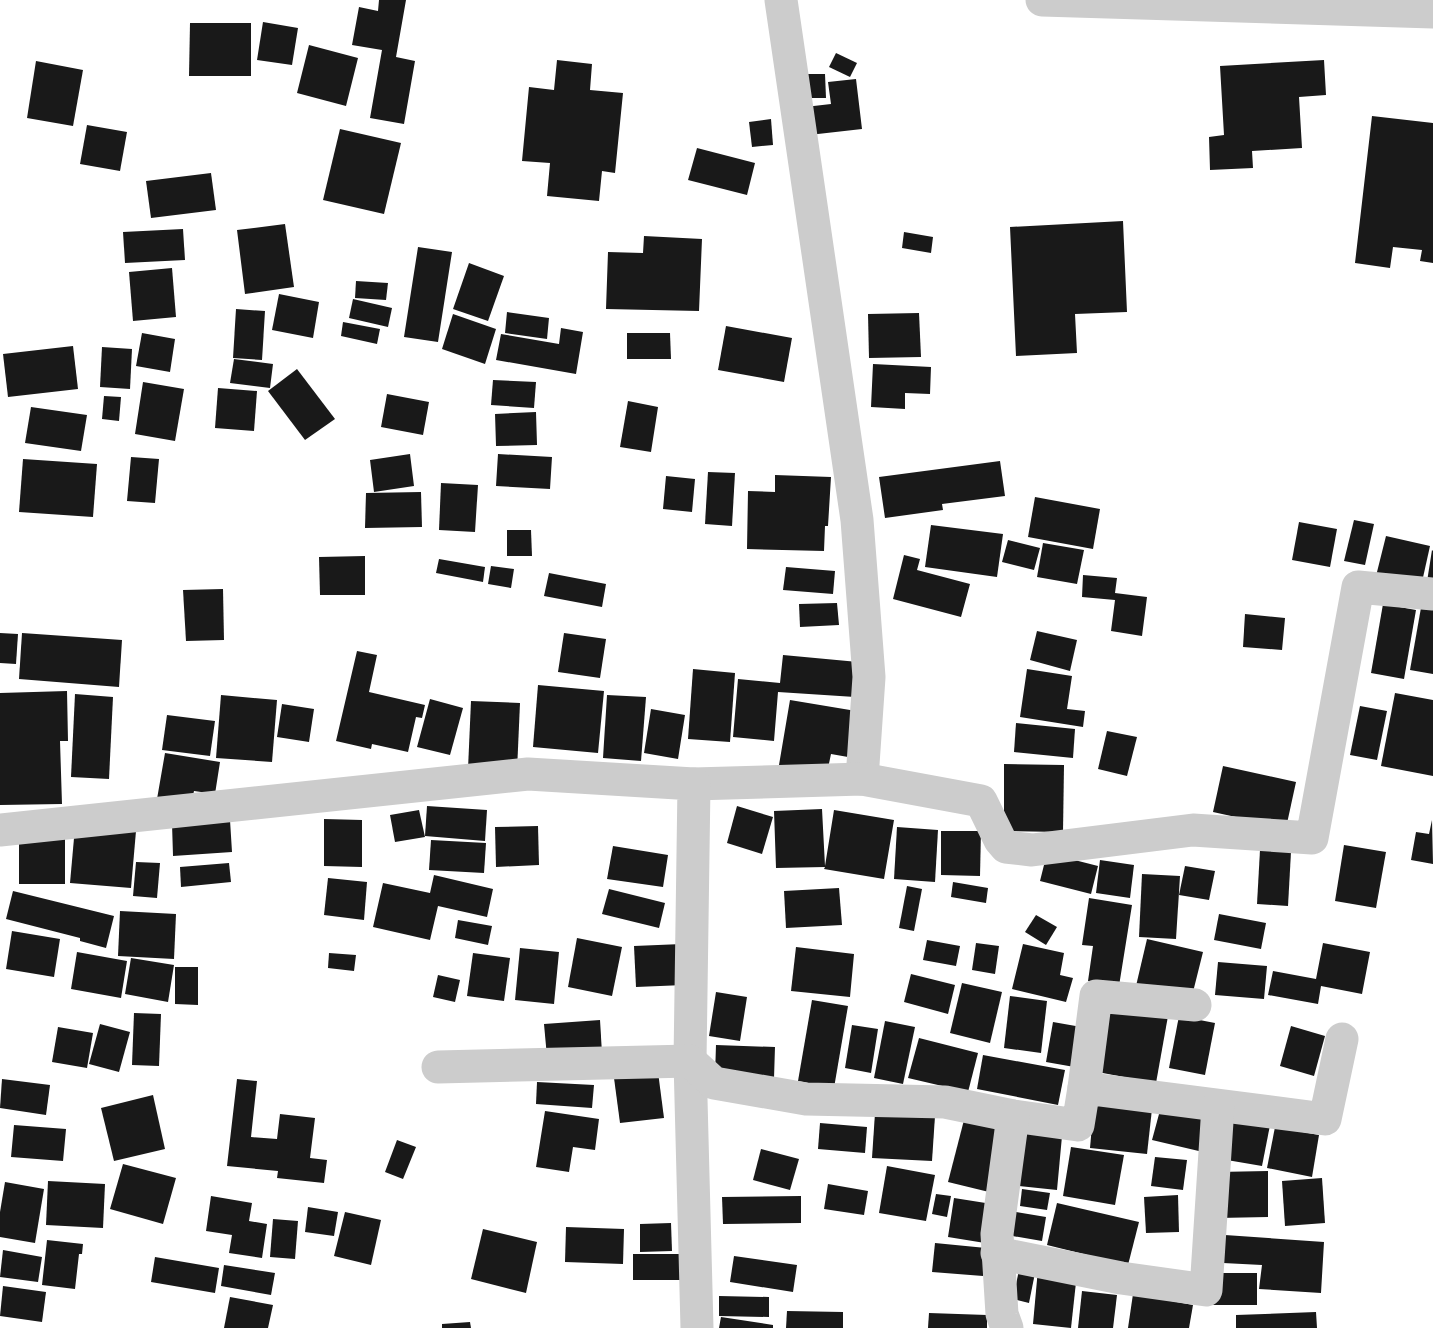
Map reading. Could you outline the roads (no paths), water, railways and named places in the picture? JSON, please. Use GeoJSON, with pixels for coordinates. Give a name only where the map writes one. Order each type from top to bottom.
{"type":"FeatureCollection","features":[{"type":"Feature","properties":{"kind":"street"},"geometry":{"type":"LineString","coordinates":[[781,0],[857,520],[869,677],[862,779]]}},
{"type":"Feature","properties":{"kind":"street"},"geometry":{"type":"LineString","coordinates":[[1042,0],[1433,12]]}},
{"type":"Feature","properties":{"kind":"street"},"geometry":{"type":"LineString","coordinates":[[0,830],[528,774],[694,784],[862,779],[981,801],[1006,848],[1032,850],[1193,830],[1312,838],[1358,587],[1433,594]]}},
{"type":"Feature","properties":{"kind":"street"},"geometry":{"type":"LineString","coordinates":[[694,784],[690,1061],[697,1328]]}},
{"type":"Feature","properties":{"kind":"street"},"geometry":{"type":"LineString","coordinates":[[438,1067],[690,1061],[714,1083],[806,1099],[945,1102],[1013,1116],[1078,1125],[1096,996],[1195,1005]]}},
{"type":"Feature","properties":{"kind":"street"},"geometry":{"type":"LineString","coordinates":[[1084,1088],[1325,1119],[1342,1039]]}},
{"type":"Feature","properties":{"kind":"street"},"geometry":{"type":"LineString","coordinates":[[997,1253],[1121,1278],[1206,1290],[1218,1106]]}},
{"type":"Feature","properties":{"kind":"street"},"geometry":{"type":"LineString","coordinates":[[1006,1328],[1002,1314],[997,1234],[1013,1116]]}}]}
